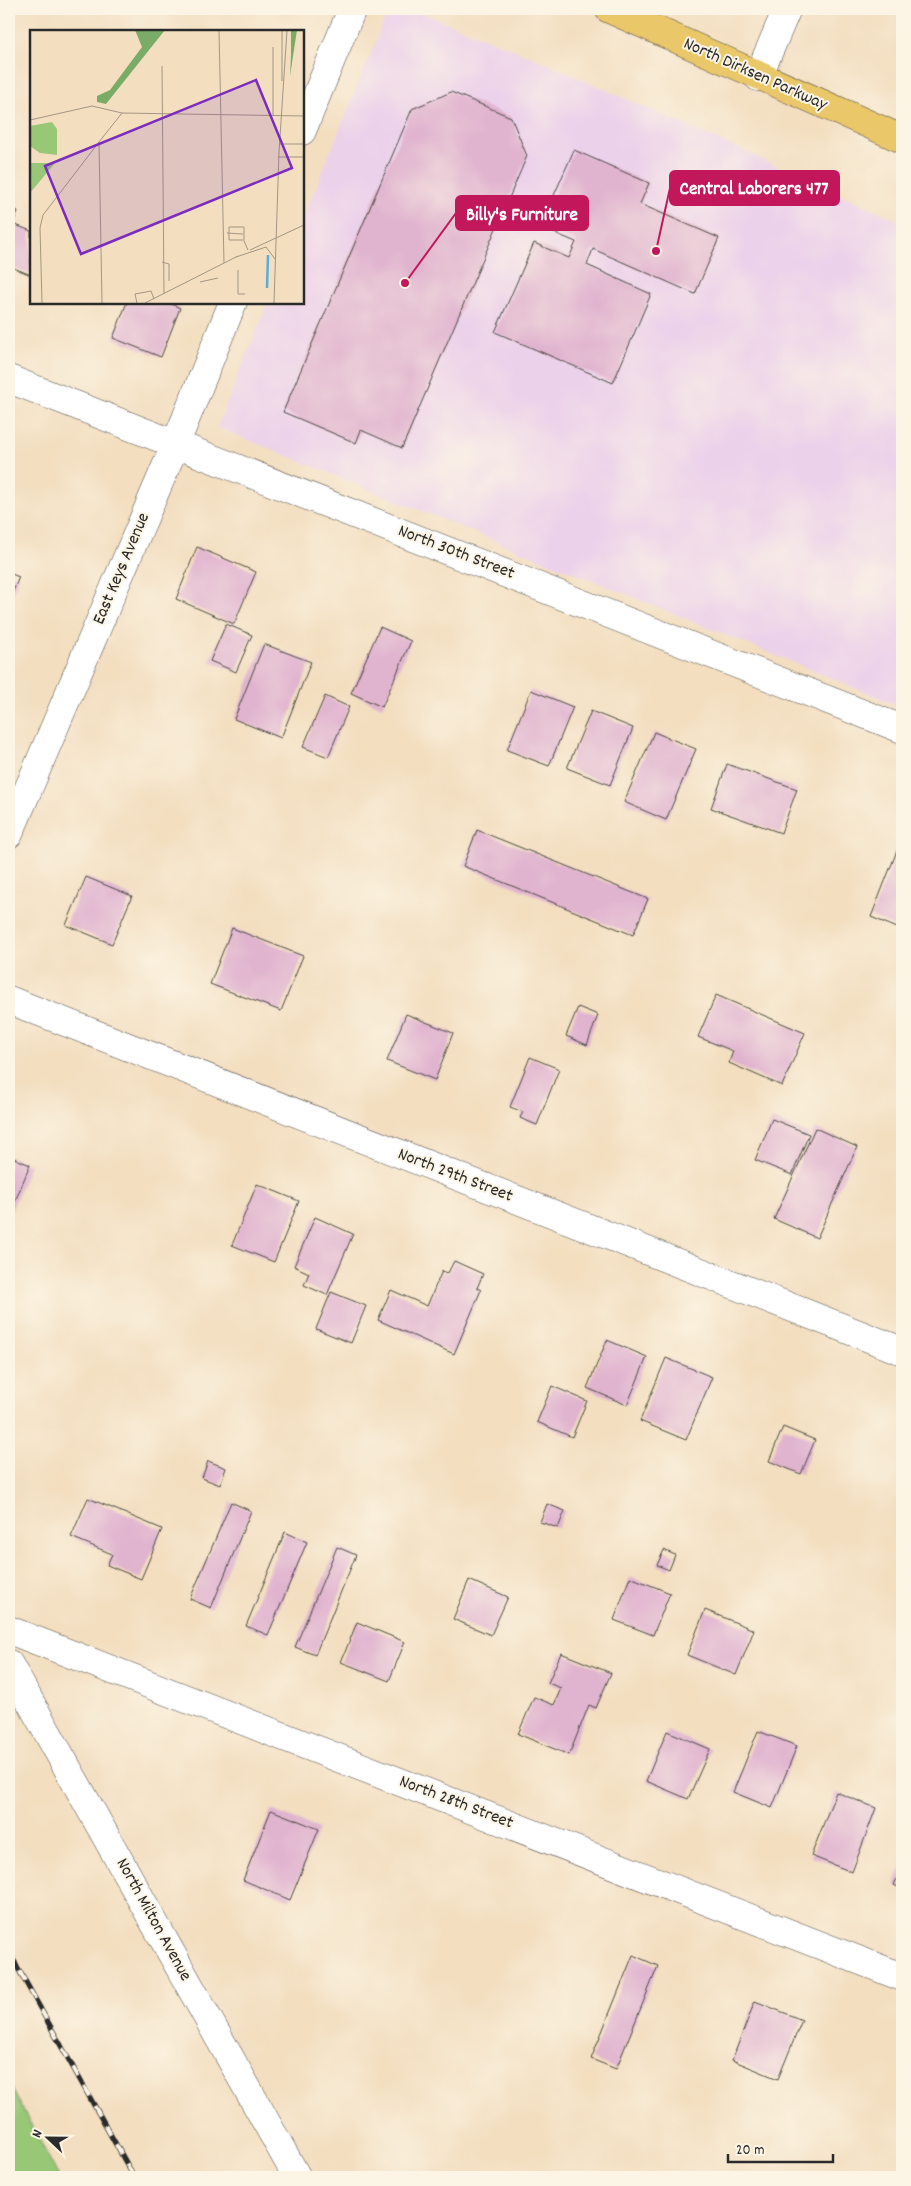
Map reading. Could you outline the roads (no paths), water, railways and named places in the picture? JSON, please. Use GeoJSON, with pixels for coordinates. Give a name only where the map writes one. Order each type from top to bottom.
{"type":"FeatureCollection","features":[{"type":"Feature","properties":{"kind":"main road","name":"North Dirksen Parkway"},"geometry":{"type":"LineString","coordinates":[[609,9],[651,18],[758,77],[902,139]]}},
{"type":"Feature","properties":{"kind":"street"},"geometry":{"type":"LineString","coordinates":[[304,126],[352,9]]}},
{"type":"Feature","properties":{"kind":"street"},"geometry":{"type":"LineString","coordinates":[[758,77],[787,9]]}},
{"type":"Feature","properties":{"kind":"street","name":"East Keys Avenue"},"geometry":{"type":"LineString","coordinates":[[9,834],[176,443],[232,304]]}},
{"type":"Feature","properties":{"kind":"street","name":"North 30th Street"},"geometry":{"type":"LineString","coordinates":[[9,379],[902,729]]}},
{"type":"Feature","properties":{"kind":"street","name":"North 29th Street"},"geometry":{"type":"LineString","coordinates":[[9,1000],[902,1350]]}},
{"type":"Feature","properties":{"kind":"street","name":"North 28th Street"},"geometry":{"type":"LineString","coordinates":[[9,1630],[902,1977]]}},
{"type":"Feature","properties":{"kind":"street","name":"North Milton Avenue"},"geometry":{"type":"LineString","coordinates":[[9,1664],[297,2177]]}},
{"type":"Feature","properties":{"kind":"railway"},"geometry":{"type":"LineString","coordinates":[[9,1952],[134,2177]]}},
{"type":"Feature","properties":{"kind":"place","name":"Central Laborers 477"},"geometry":{"type":"Point","coordinates":[656,251]}},
{"type":"Feature","properties":{"kind":"place","name":"Billy's Furniture"},"geometry":{"type":"Point","coordinates":[405,283]}}]}
